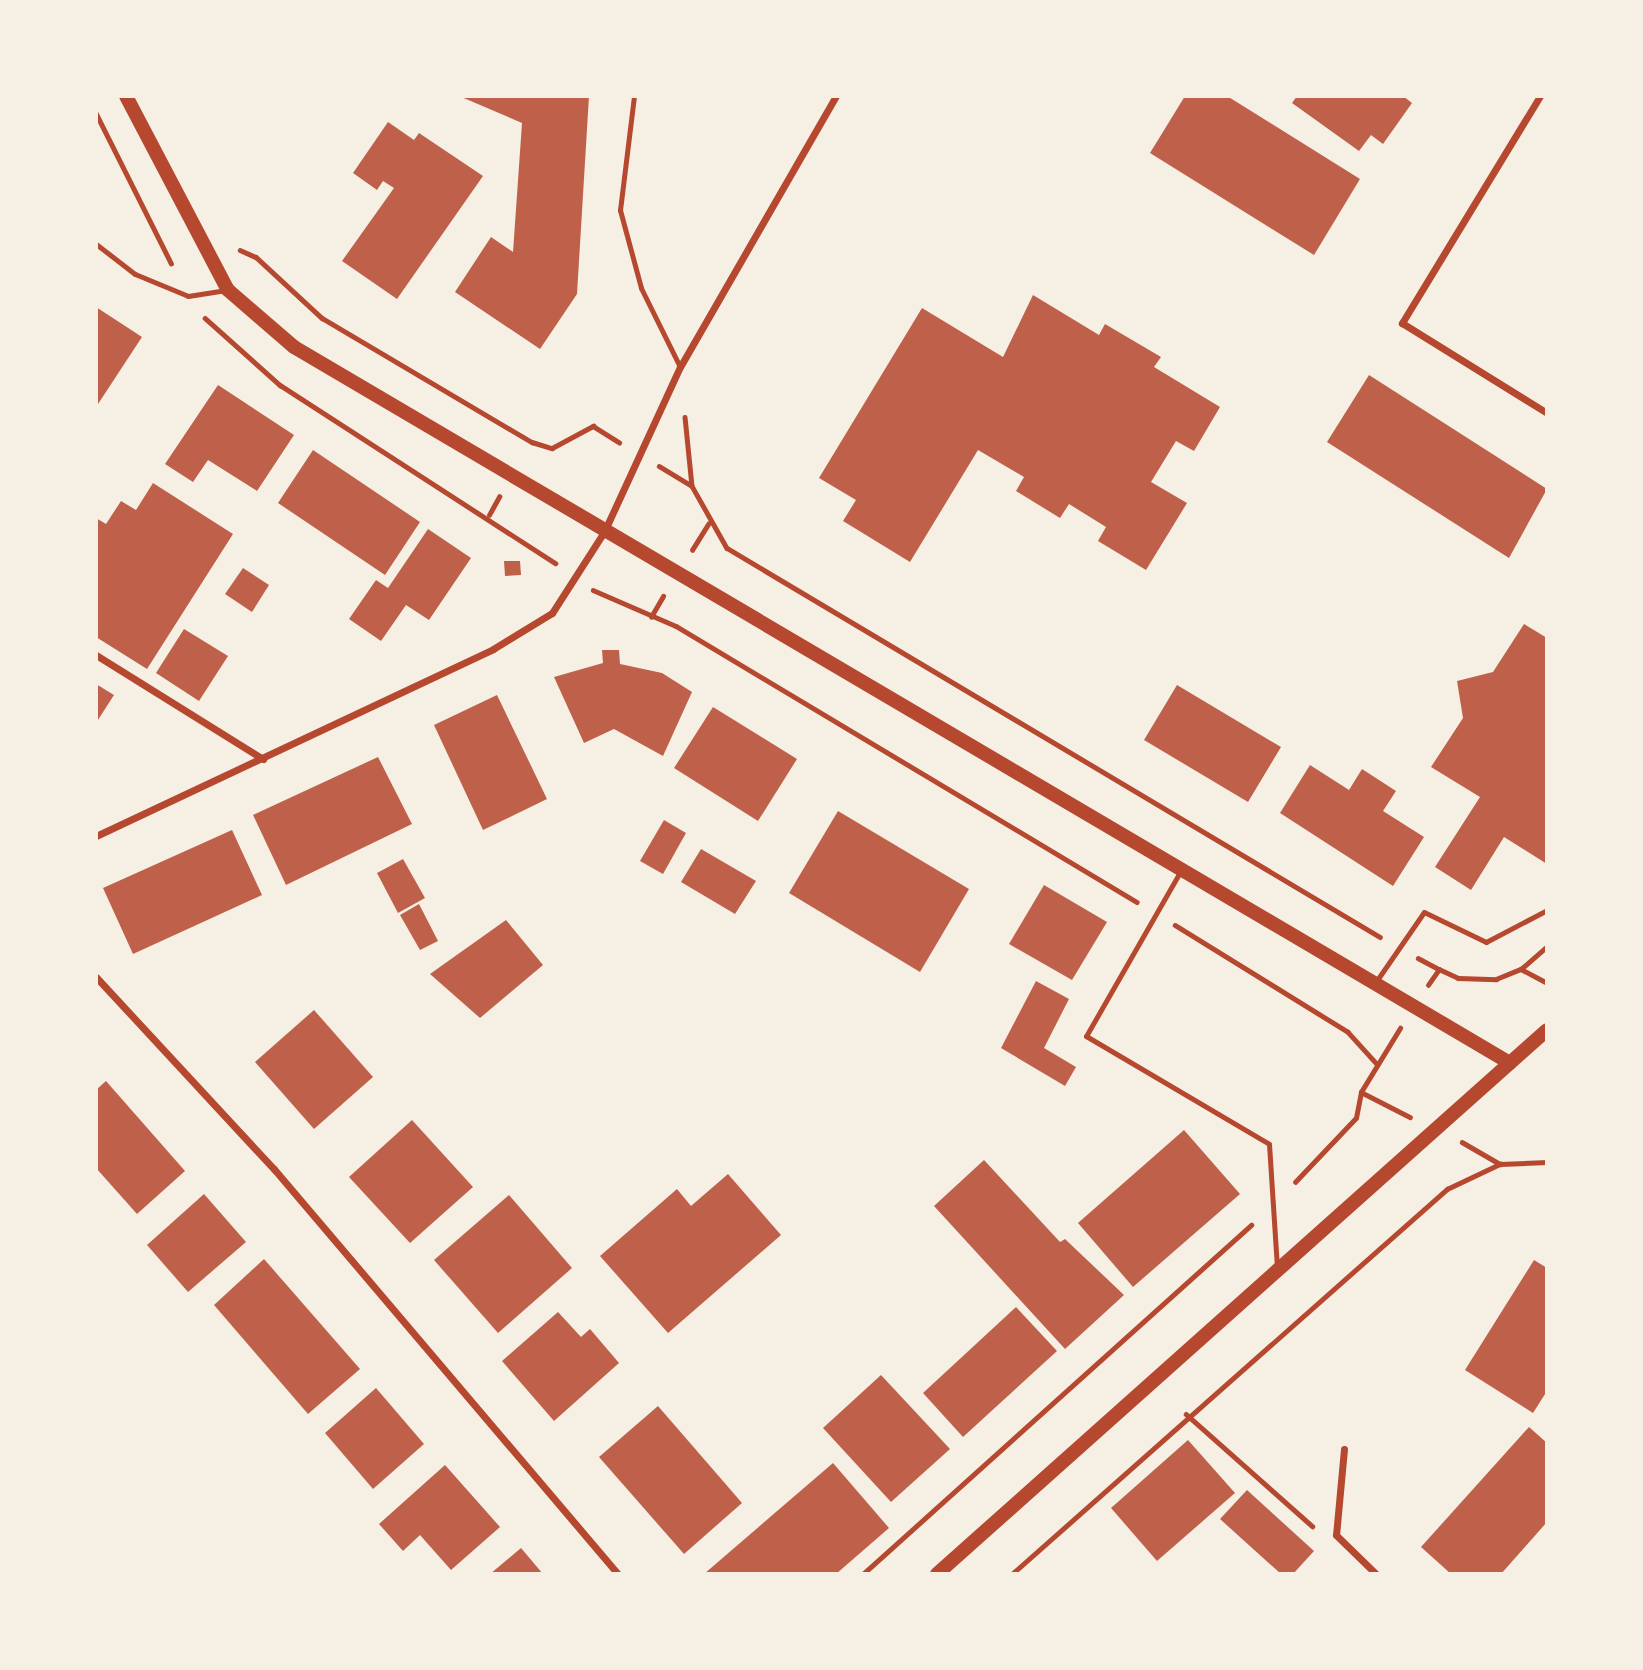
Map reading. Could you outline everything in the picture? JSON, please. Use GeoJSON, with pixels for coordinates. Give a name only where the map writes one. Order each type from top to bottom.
{"type":"FeatureCollection","features":[{"type":"Feature","properties":{"kind":"main road"},"geometry":{"type":"LineString","coordinates":[[126,96],[194,232],[228,290],[294,347],[1180,872],[1510,1063]]}},
{"type":"Feature","properties":{"kind":"main road"},"geometry":{"type":"LineString","coordinates":[[937,1574],[1547,1030]]}},
{"type":"Feature","properties":{"kind":"street"},"geometry":{"type":"LineString","coordinates":[[96,836],[263,759],[537,626],[577,580],[604,532],[638,453],[680,367],[836,96]]}},
{"type":"Feature","properties":{"kind":"street"},"geometry":{"type":"LineString","coordinates":[[1540,96],[1402,323],[1547,412]]}},
{"type":"Feature","properties":{"kind":"street"},"geometry":{"type":"LineString","coordinates":[[96,655],[263,759]]}},
{"type":"Feature","properties":{"kind":"street"},"geometry":{"type":"LineString","coordinates":[[96,977],[274,1169],[618,1574]]}},
{"type":"Feature","properties":{"kind":"street"},"geometry":{"type":"LineString","coordinates":[[1345,1449],[1336,1535],[1376,1574]]}},
{"type":"Feature","properties":{"kind":"lane"},"geometry":{"type":"LineString","coordinates":[[634,96],[620,210],[641,288],[680,367]]}},
{"type":"Feature","properties":{"kind":"lane"},"geometry":{"type":"LineString","coordinates":[[96,244],[135,274],[188,296],[228,290]]}},
{"type":"Feature","properties":{"kind":"lane"},"geometry":{"type":"LineString","coordinates":[[1180,872],[1086,1036],[1269,1144],[1277,1269]]}},
{"type":"Feature","properties":{"kind":"lane"},"geometry":{"type":"LineString","coordinates":[[1373,985],[1424,912],[1486,942],[1547,910]]}},
{"type":"Feature","properties":{"kind":"path"},"geometry":{"type":"LineString","coordinates":[[96,113],[188,296],[222,339],[280,385],[511,529],[577,580],[676,626],[1348,1032],[1377,1064]]}},
{"type":"Feature","properties":{"kind":"path"},"geometry":{"type":"LineString","coordinates":[[194,232],[256,257],[322,318],[532,442],[552,448],[593,426],[691,486]]}},
{"type":"Feature","properties":{"kind":"path"},"geometry":{"type":"LineString","coordinates":[[680,367],[691,486],[727,548],[1439,969]]}},
{"type":"Feature","properties":{"kind":"path"},"geometry":{"type":"LineString","coordinates":[[1547,946],[1521,969],[1547,984]]}},
{"type":"Feature","properties":{"kind":"path"},"geometry":{"type":"LineString","coordinates":[[863,1574],[1274,1204],[1356,1118],[1361,1092]]}},
{"type":"Feature","properties":{"kind":"path"},"geometry":{"type":"LineString","coordinates":[[1012,1574],[1186,1414],[1447,1189],[1500,1164]]}},
{"type":"Feature","properties":{"kind":"path"},"geometry":{"type":"LineString","coordinates":[[1186,1414],[1303,1522],[1336,1535]]}},
{"type":"Feature","properties":{"kind":"building"},"geometry":{"type":"Polygon","coordinates":[[[459,96],[589,96],[577,294],[540,349],[455,292],[491,237],[513,252],[522,123],[459,96]]]}},
{"type":"Feature","properties":{"kind":"building"},"geometry":{"type":"Polygon","coordinates":[[[1185,96],[1227,96],[1360,179],[1314,255],[1150,153],[1185,96]]]}},
{"type":"Feature","properties":{"kind":"building"},"geometry":{"type":"Polygon","coordinates":[[[1297,96],[1403,96],[1412,103],[1383,144],[1371,135],[1359,151],[1292,103],[1297,96]]]}},
{"type":"Feature","properties":{"kind":"building"},"geometry":{"type":"Polygon","coordinates":[[[388,122],[414,140],[419,133],[483,176],[397,299],[342,261],[394,188],[383,181],[377,190],[353,173],[388,122]]]}},
{"type":"Feature","properties":{"kind":"building"},"geometry":{"type":"Polygon","coordinates":[[[1033,295],[1099,335],[1105,324],[1161,357],[1154,367],[1220,407],[1194,451],[1176,441],[1151,482],[1187,503],[1146,570],[1098,541],[1106,527],[1069,504],[1060,518],[1016,491],[1024,477],[978,450],[910,562],[843,521],[856,500],[819,478],[922,308],[1003,357],[1033,295]]]}},
{"type":"Feature","properties":{"kind":"building"},"geometry":{"type":"Polygon","coordinates":[[[96,307],[142,337],[98,404],[96,403],[96,307]]]}},
{"type":"Feature","properties":{"kind":"building"},"geometry":{"type":"Polygon","coordinates":[[[1369,375],[1547,489],[1509,558],[1327,442],[1369,375]]]}},
{"type":"Feature","properties":{"kind":"building"},"geometry":{"type":"Polygon","coordinates":[[[218,385],[294,435],[257,491],[208,460],[193,482],[165,464],[218,385]]]}},
{"type":"Feature","properties":{"kind":"building"},"geometry":{"type":"Polygon","coordinates":[[[313,450],[420,522],[385,575],[278,503],[313,450]]]}},
{"type":"Feature","properties":{"kind":"building"},"geometry":{"type":"Polygon","coordinates":[[[153,483],[233,534],[147,669],[96,637],[96,518],[106,524],[121,501],[136,510],[153,483]]]}},
{"type":"Feature","properties":{"kind":"building"},"geometry":{"type":"Polygon","coordinates":[[[428,529],[471,558],[429,620],[406,605],[381,641],[349,619],[376,580],[388,588],[428,529]]]}},
{"type":"Feature","properties":{"kind":"building"},"geometry":{"type":"Polygon","coordinates":[[[504,561],[520,561],[521,575],[505,576],[504,561]]]}},
{"type":"Feature","properties":{"kind":"building"},"geometry":{"type":"Polygon","coordinates":[[[243,568],[269,585],[252,612],[225,594],[243,568]]]}},
{"type":"Feature","properties":{"kind":"building"},"geometry":{"type":"Polygon","coordinates":[[[1524,624],[1547,638],[1547,864],[1504,837],[1471,890],[1435,867],[1480,797],[1431,767],[1463,718],[1457,681],[1493,672],[1524,624]]]}},
{"type":"Feature","properties":{"kind":"building"},"geometry":{"type":"Polygon","coordinates":[[[184,629],[228,656],[199,701],[156,673],[184,629]]]}},
{"type":"Feature","properties":{"kind":"building"},"geometry":{"type":"Polygon","coordinates":[[[602,650],[619,650],[620,664],[662,673],[692,692],[663,756],[614,729],[584,743],[554,677],[603,663],[602,650]]]}},
{"type":"Feature","properties":{"kind":"building"},"geometry":{"type":"Polygon","coordinates":[[[96,684],[114,695],[96,723],[96,684]]]}},
{"type":"Feature","properties":{"kind":"building"},"geometry":{"type":"Polygon","coordinates":[[[1177,685],[1281,747],[1248,802],[1144,740],[1177,685]]]}},
{"type":"Feature","properties":{"kind":"building"},"geometry":{"type":"Polygon","coordinates":[[[497,695],[547,799],[483,830],[434,725],[497,695]]]}},
{"type":"Feature","properties":{"kind":"building"},"geometry":{"type":"Polygon","coordinates":[[[713,707],[797,759],[758,821],[674,768],[713,707]]]}},
{"type":"Feature","properties":{"kind":"building"},"geometry":{"type":"Polygon","coordinates":[[[378,757],[412,824],[286,885],[253,815],[378,757]]]}},
{"type":"Feature","properties":{"kind":"building"},"geometry":{"type":"Polygon","coordinates":[[[1310,765],[1349,790],[1362,769],[1396,791],[1383,811],[1424,837],[1393,886],[1280,813],[1310,765]]]}},
{"type":"Feature","properties":{"kind":"building"},"geometry":{"type":"Polygon","coordinates":[[[838,811],[969,889],[920,972],[789,893],[838,811]]]}},
{"type":"Feature","properties":{"kind":"building"},"geometry":{"type":"Polygon","coordinates":[[[664,820],[686,833],[663,874],[640,861],[664,820]]]}},
{"type":"Feature","properties":{"kind":"building"},"geometry":{"type":"Polygon","coordinates":[[[232,830],[262,895],[133,954],[103,888],[232,830]]]}},
{"type":"Feature","properties":{"kind":"building"},"geometry":{"type":"Polygon","coordinates":[[[701,849],[756,881],[735,914],[681,882],[701,849]]]}},
{"type":"Feature","properties":{"kind":"building"},"geometry":{"type":"Polygon","coordinates":[[[403,859],[425,898],[398,913],[377,873],[403,859]]]}},
{"type":"Feature","properties":{"kind":"building"},"geometry":{"type":"Polygon","coordinates":[[[1044,885],[1107,922],[1072,980],[1009,944],[1044,885]]]}},
{"type":"Feature","properties":{"kind":"building"},"geometry":{"type":"Polygon","coordinates":[[[419,904],[438,941],[420,950],[400,915],[419,904]]]}},
{"type":"Feature","properties":{"kind":"building"},"geometry":{"type":"Polygon","coordinates":[[[506,920],[543,965],[480,1018],[430,974],[506,920]]]}},
{"type":"Feature","properties":{"kind":"building"},"geometry":{"type":"Polygon","coordinates":[[[1036,981],[1069,999],[1044,1048],[1076,1067],[1065,1086],[1001,1048],[1036,981]]]}},
{"type":"Feature","properties":{"kind":"building"},"geometry":{"type":"Polygon","coordinates":[[[314,1010],[373,1077],[314,1129],[255,1062],[314,1010]]]}},
{"type":"Feature","properties":{"kind":"building"},"geometry":{"type":"Polygon","coordinates":[[[106,1081],[185,1171],[137,1214],[96,1168],[96,1090],[106,1081]]]}},
{"type":"Feature","properties":{"kind":"building"},"geometry":{"type":"Polygon","coordinates":[[[412,1120],[473,1187],[410,1243],[349,1177],[412,1120]]]}},
{"type":"Feature","properties":{"kind":"building"},"geometry":{"type":"Polygon","coordinates":[[[1184,1130],[1240,1194],[1133,1287],[1078,1223],[1184,1130]]]}},
{"type":"Feature","properties":{"kind":"building"},"geometry":{"type":"Polygon","coordinates":[[[984,1160],[1060,1242],[1065,1239],[1124,1295],[1065,1349],[934,1206],[984,1160]]]}},
{"type":"Feature","properties":{"kind":"building"},"geometry":{"type":"Polygon","coordinates":[[[728,1174],[781,1235],[668,1333],[600,1256],[677,1189],[691,1206],[728,1174]]]}},
{"type":"Feature","properties":{"kind":"building"},"geometry":{"type":"Polygon","coordinates":[[[204,1194],[246,1242],[188,1292],[147,1245],[204,1194]]]}},
{"type":"Feature","properties":{"kind":"building"},"geometry":{"type":"Polygon","coordinates":[[[509,1195],[572,1268],[498,1333],[434,1260],[509,1195]]]}},
{"type":"Feature","properties":{"kind":"building"},"geometry":{"type":"Polygon","coordinates":[[[264,1259],[360,1369],[308,1414],[214,1305],[264,1259]]]}},
{"type":"Feature","properties":{"kind":"building"},"geometry":{"type":"Polygon","coordinates":[[[1534,1260],[1547,1268],[1547,1391],[1533,1413],[1465,1370],[1534,1260]]]}},
{"type":"Feature","properties":{"kind":"building"},"geometry":{"type":"Polygon","coordinates":[[[1016,1307],[1057,1351],[963,1437],[923,1393],[1016,1307]]]}},
{"type":"Feature","properties":{"kind":"building"},"geometry":{"type":"Polygon","coordinates":[[[558,1312],[581,1337],[590,1329],[619,1363],[554,1421],[502,1361],[558,1312]]]}},
{"type":"Feature","properties":{"kind":"building"},"geometry":{"type":"Polygon","coordinates":[[[881,1375],[950,1449],[891,1502],[823,1428],[881,1375]]]}},
{"type":"Feature","properties":{"kind":"building"},"geometry":{"type":"Polygon","coordinates":[[[376,1388],[424,1444],[373,1489],[325,1433],[376,1388]]]}},
{"type":"Feature","properties":{"kind":"building"},"geometry":{"type":"Polygon","coordinates":[[[658,1406],[742,1503],[684,1554],[599,1457],[658,1406]]]}},
{"type":"Feature","properties":{"kind":"building"},"geometry":{"type":"Polygon","coordinates":[[[1529,1427],[1547,1443],[1547,1522],[1501,1574],[1451,1574],[1421,1547],[1529,1427]]]}},
{"type":"Feature","properties":{"kind":"building"},"geometry":{"type":"Polygon","coordinates":[[[1188,1440],[1235,1493],[1157,1561],[1111,1508],[1188,1440]]]}},
{"type":"Feature","properties":{"kind":"building"},"geometry":{"type":"Polygon","coordinates":[[[833,1463],[889,1528],[836,1574],[704,1574],[833,1463]]]}},
{"type":"Feature","properties":{"kind":"building"},"geometry":{"type":"Polygon","coordinates":[[[445,1465],[500,1527],[451,1570],[420,1535],[403,1551],[379,1524],[445,1465]]]}},
{"type":"Feature","properties":{"kind":"building"},"geometry":{"type":"Polygon","coordinates":[[[1247,1490],[1314,1551],[1293,1574],[1281,1574],[1220,1519],[1247,1490]]]}},
{"type":"Feature","properties":{"kind":"building"},"geometry":{"type":"Polygon","coordinates":[[[521,1548],[543,1574],[490,1574],[521,1548]]]}}]}
